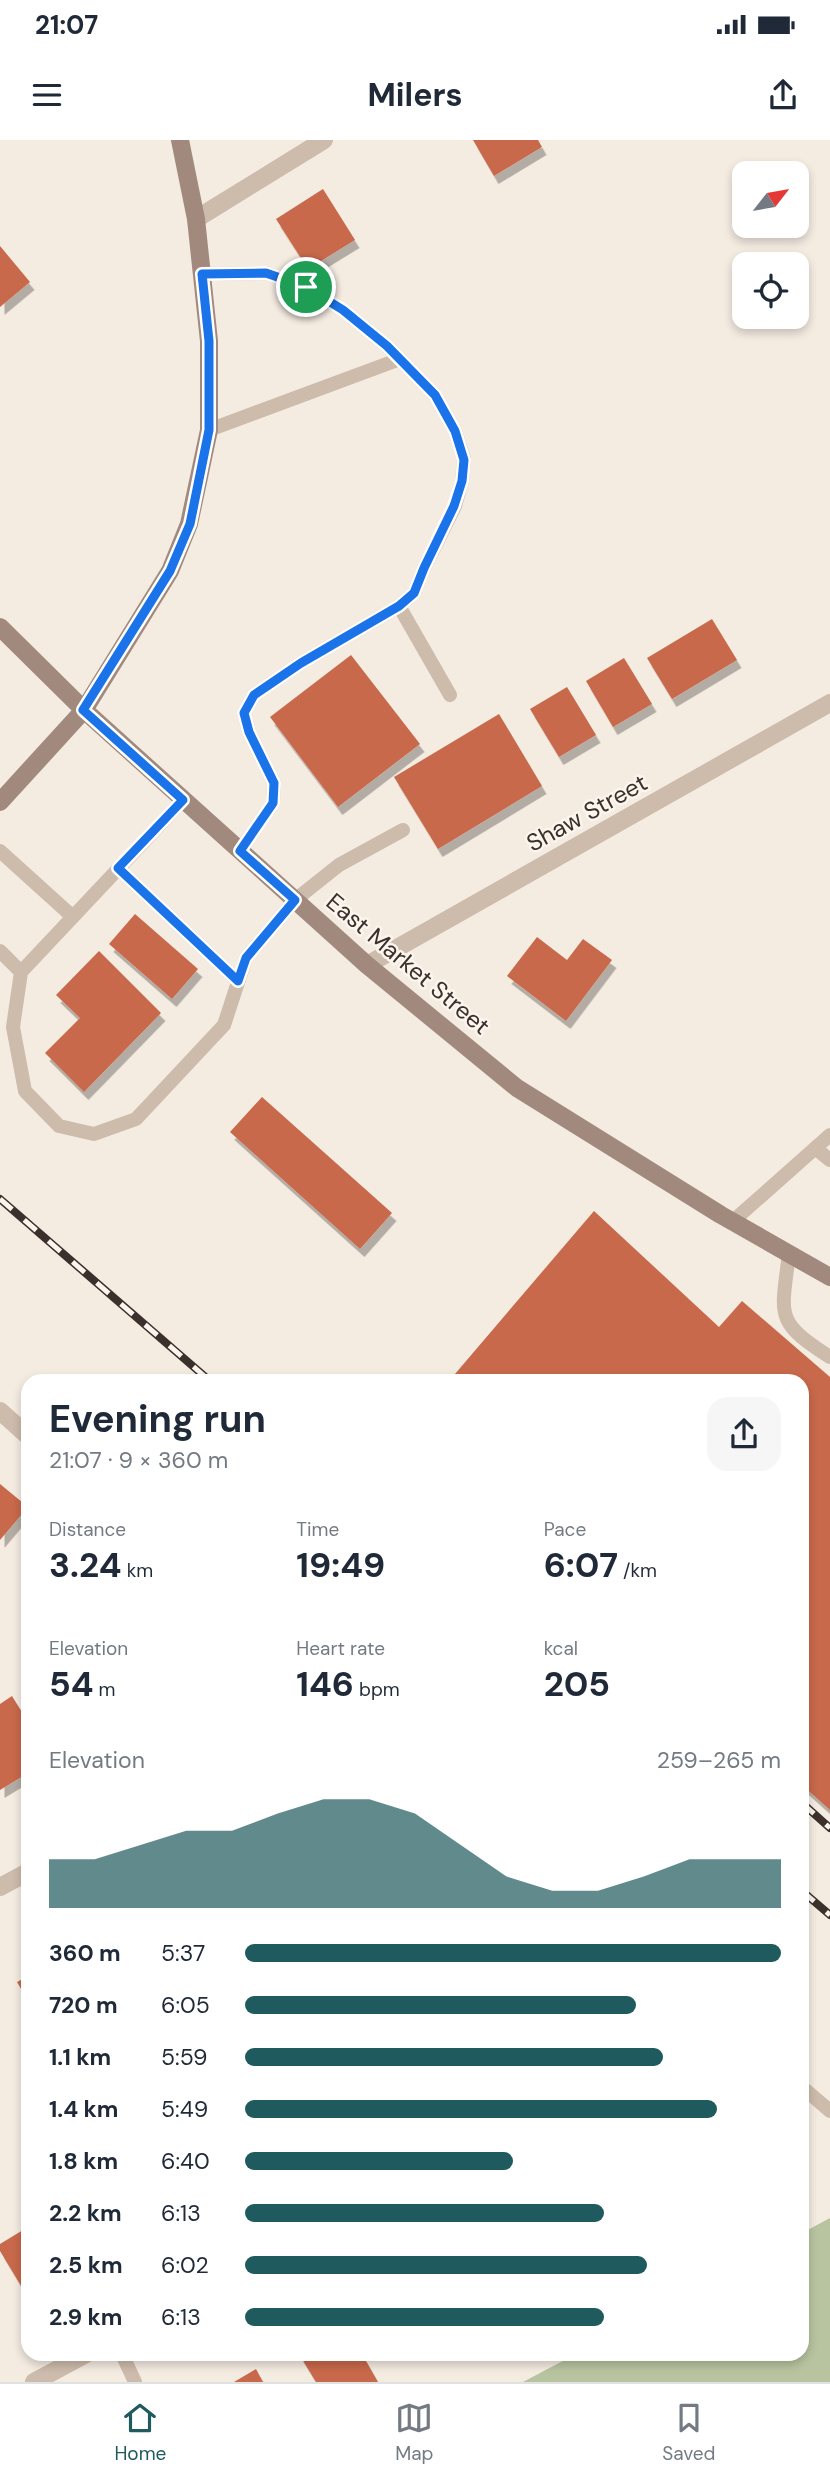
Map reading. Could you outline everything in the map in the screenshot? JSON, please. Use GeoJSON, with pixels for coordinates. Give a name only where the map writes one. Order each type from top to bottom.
{"type":"FeatureCollection","features":[{"type":"Feature","properties":{"kind":"main road"},"geometry":{"type":"LineString","coordinates":[[0,802],[83,710],[170,571],[190,524],[209,430],[209,341],[196,219],[180,140]]}},
{"type":"Feature","properties":{"kind":"main road","name":"East Market Street"},"geometry":{"type":"LineString","coordinates":[[0,627],[83,710],[367,965],[517,1088],[733,1222],[830,1277]]}},
{"type":"Feature","properties":{"kind":"street"},"geometry":{"type":"LineString","coordinates":[[196,219],[324,140]]}},
{"type":"Feature","properties":{"kind":"street","name":"Shaw Street"},"geometry":{"type":"LineString","coordinates":[[367,965],[830,703]]}},
{"type":"Feature","properties":{"kind":"street"},"geometry":{"type":"LineString","coordinates":[[0,1411],[21,1430]]}},
{"type":"Feature","properties":{"kind":"street"},"geometry":{"type":"LineString","coordinates":[[0,1887],[21,1876]]}},
{"type":"Feature","properties":{"kind":"street"},"geometry":{"type":"LineString","coordinates":[[34,2382],[73,2361]]}},
{"type":"Feature","properties":{"kind":"lane"},"geometry":{"type":"LineString","coordinates":[[202,274],[266,273],[306,287],[343,310],[400,359],[435,395],[455,431],[464,460],[462,481],[454,506],[414,593],[399,606],[301,663],[254,695],[244,713],[249,732],[274,783],[273,803],[240,851]]}},
{"type":"Feature","properties":{"kind":"lane"},"geometry":{"type":"LineString","coordinates":[[209,430],[400,359]]}},
{"type":"Feature","properties":{"kind":"lane"},"geometry":{"type":"LineString","coordinates":[[399,606],[450,695]]}},
{"type":"Feature","properties":{"kind":"lane"},"geometry":{"type":"LineString","coordinates":[[183,800],[21,972],[13,1027],[25,1091],[58,1126],[94,1134],[136,1119],[224,1025],[246,958],[295,900],[339,865],[402,830]]}},
{"type":"Feature","properties":{"kind":"lane"},"geometry":{"type":"LineString","coordinates":[[0,851],[73,916]]}},
{"type":"Feature","properties":{"kind":"lane"},"geometry":{"type":"LineString","coordinates":[[118,868],[238,981]]}},
{"type":"Feature","properties":{"kind":"lane"},"geometry":{"type":"LineString","coordinates":[[0,951],[21,972]]}},
{"type":"Feature","properties":{"kind":"lane"},"geometry":{"type":"LineString","coordinates":[[733,1222],[830,1135]]}},
{"type":"Feature","properties":{"kind":"lane"},"geometry":{"type":"LineString","coordinates":[[815,1148],[830,1160]]}},
{"type":"Feature","properties":{"kind":"lane"},"geometry":{"type":"LineString","coordinates":[[789,1253],[783,1313],[799,1337],[830,1357]]}},
{"type":"Feature","properties":{"kind":"lane"},"geometry":{"type":"LineString","coordinates":[[809,2093],[830,2111]]}},
{"type":"Feature","properties":{"kind":"lane"},"geometry":{"type":"LineString","coordinates":[[125,2361],[135,2382]]}},
{"type":"Feature","properties":{"kind":"green space"},"geometry":{"type":"Polygon","coordinates":[[[830,2218],[830,2382],[523,2382],[563,2361],[809,2361],[809,2229],[830,2218]]]}},
{"type":"Feature","properties":{"kind":"building"},"geometry":{"type":"Polygon","coordinates":[[[473,140],[538,140],[542,147],[494,176],[473,140]]]}},
{"type":"Feature","properties":{"kind":"building"},"geometry":{"type":"Polygon","coordinates":[[[323,189],[355,240],[308,269],[276,219],[323,189]]]}},
{"type":"Feature","properties":{"kind":"building"},"geometry":{"type":"Polygon","coordinates":[[[0,246],[30,282],[0,307],[0,246]]]}},
{"type":"Feature","properties":{"kind":"building"},"geometry":{"type":"Polygon","coordinates":[[[712,619],[737,660],[672,699],[647,658],[712,619]]]}},
{"type":"Feature","properties":{"kind":"building"},"geometry":{"type":"Polygon","coordinates":[[[351,655],[420,744],[338,807],[270,717],[351,655]]]}},
{"type":"Feature","properties":{"kind":"building"},"geometry":{"type":"Polygon","coordinates":[[[624,658],[652,704],[613,727],[586,681],[624,658]]]}},
{"type":"Feature","properties":{"kind":"building"},"geometry":{"type":"Polygon","coordinates":[[[567,687],[596,735],[559,757],[530,709],[567,687]]]}},
{"type":"Feature","properties":{"kind":"building"},"geometry":{"type":"Polygon","coordinates":[[[499,714],[542,786],[438,849],[394,777],[499,714]]]}},
{"type":"Feature","properties":{"kind":"building"},"geometry":{"type":"Polygon","coordinates":[[[135,914],[198,969],[172,999],[109,944],[135,914]]]}},
{"type":"Feature","properties":{"kind":"building"},"geometry":{"type":"Polygon","coordinates":[[[537,937],[567,960],[583,939],[612,960],[566,1021],[507,976],[537,937]]]}},
{"type":"Feature","properties":{"kind":"building"},"geometry":{"type":"Polygon","coordinates":[[[99,951],[161,1013],[84,1092],[45,1053],[80,1018],[56,995],[99,951]]]}},
{"type":"Feature","properties":{"kind":"building"},"geometry":{"type":"Polygon","coordinates":[[[262,1097],[392,1213],[360,1249],[230,1132],[262,1097]]]}},
{"type":"Feature","properties":{"kind":"building"},"geometry":{"type":"Polygon","coordinates":[[[594,1211],[719,1327],[742,1301],[830,1377],[830,1810],[809,1791],[809,1374],[455,1374],[594,1211]]]}},
{"type":"Feature","properties":{"kind":"building"},"geometry":{"type":"Polygon","coordinates":[[[0,1484],[21,1501],[21,1515],[0,1540],[0,1484]]]}},
{"type":"Feature","properties":{"kind":"building"},"geometry":{"type":"Polygon","coordinates":[[[12,1696],[21,1711],[21,1777],[0,1790],[0,1704],[12,1696]]]}},
{"type":"Feature","properties":{"kind":"building"},"geometry":{"type":"Polygon","coordinates":[[[21,2231],[21,2286],[0,2251],[0,2244],[21,2231]]]}},
{"type":"Feature","properties":{"kind":"building"},"geometry":{"type":"Polygon","coordinates":[[[303,2361],[366,2361],[378,2382],[316,2382],[303,2361]]]}},
{"type":"Feature","properties":{"kind":"building"},"geometry":{"type":"Polygon","coordinates":[[[256,2369],[263,2382],[234,2382],[256,2369]]]}},
{"type":"Feature","properties":{"kind":"railway"},"geometry":{"type":"LineString","coordinates":[[0,1199],[202,1374]]}},
{"type":"Feature","properties":{"kind":"railway"},"geometry":{"type":"LineString","coordinates":[[809,1809],[830,1828]]}},
{"type":"Feature","properties":{"kind":"railway"},"geometry":{"type":"LineString","coordinates":[[809,1897],[830,1915]]}},
{"type":"Feature","properties":{"kind":"route"},"geometry":{"type":"LineString","coordinates":[[266,273],[306,287],[343,310],[387,346],[435,395],[455,431],[464,460],[462,481],[454,506],[414,593],[399,606],[301,663],[254,695],[244,713],[249,732],[274,783],[273,803],[240,851],[295,900],[246,958],[238,981],[118,868],[183,800],[83,710],[170,571],[190,524],[209,430],[209,341],[202,274],[266,273]]}}]}
